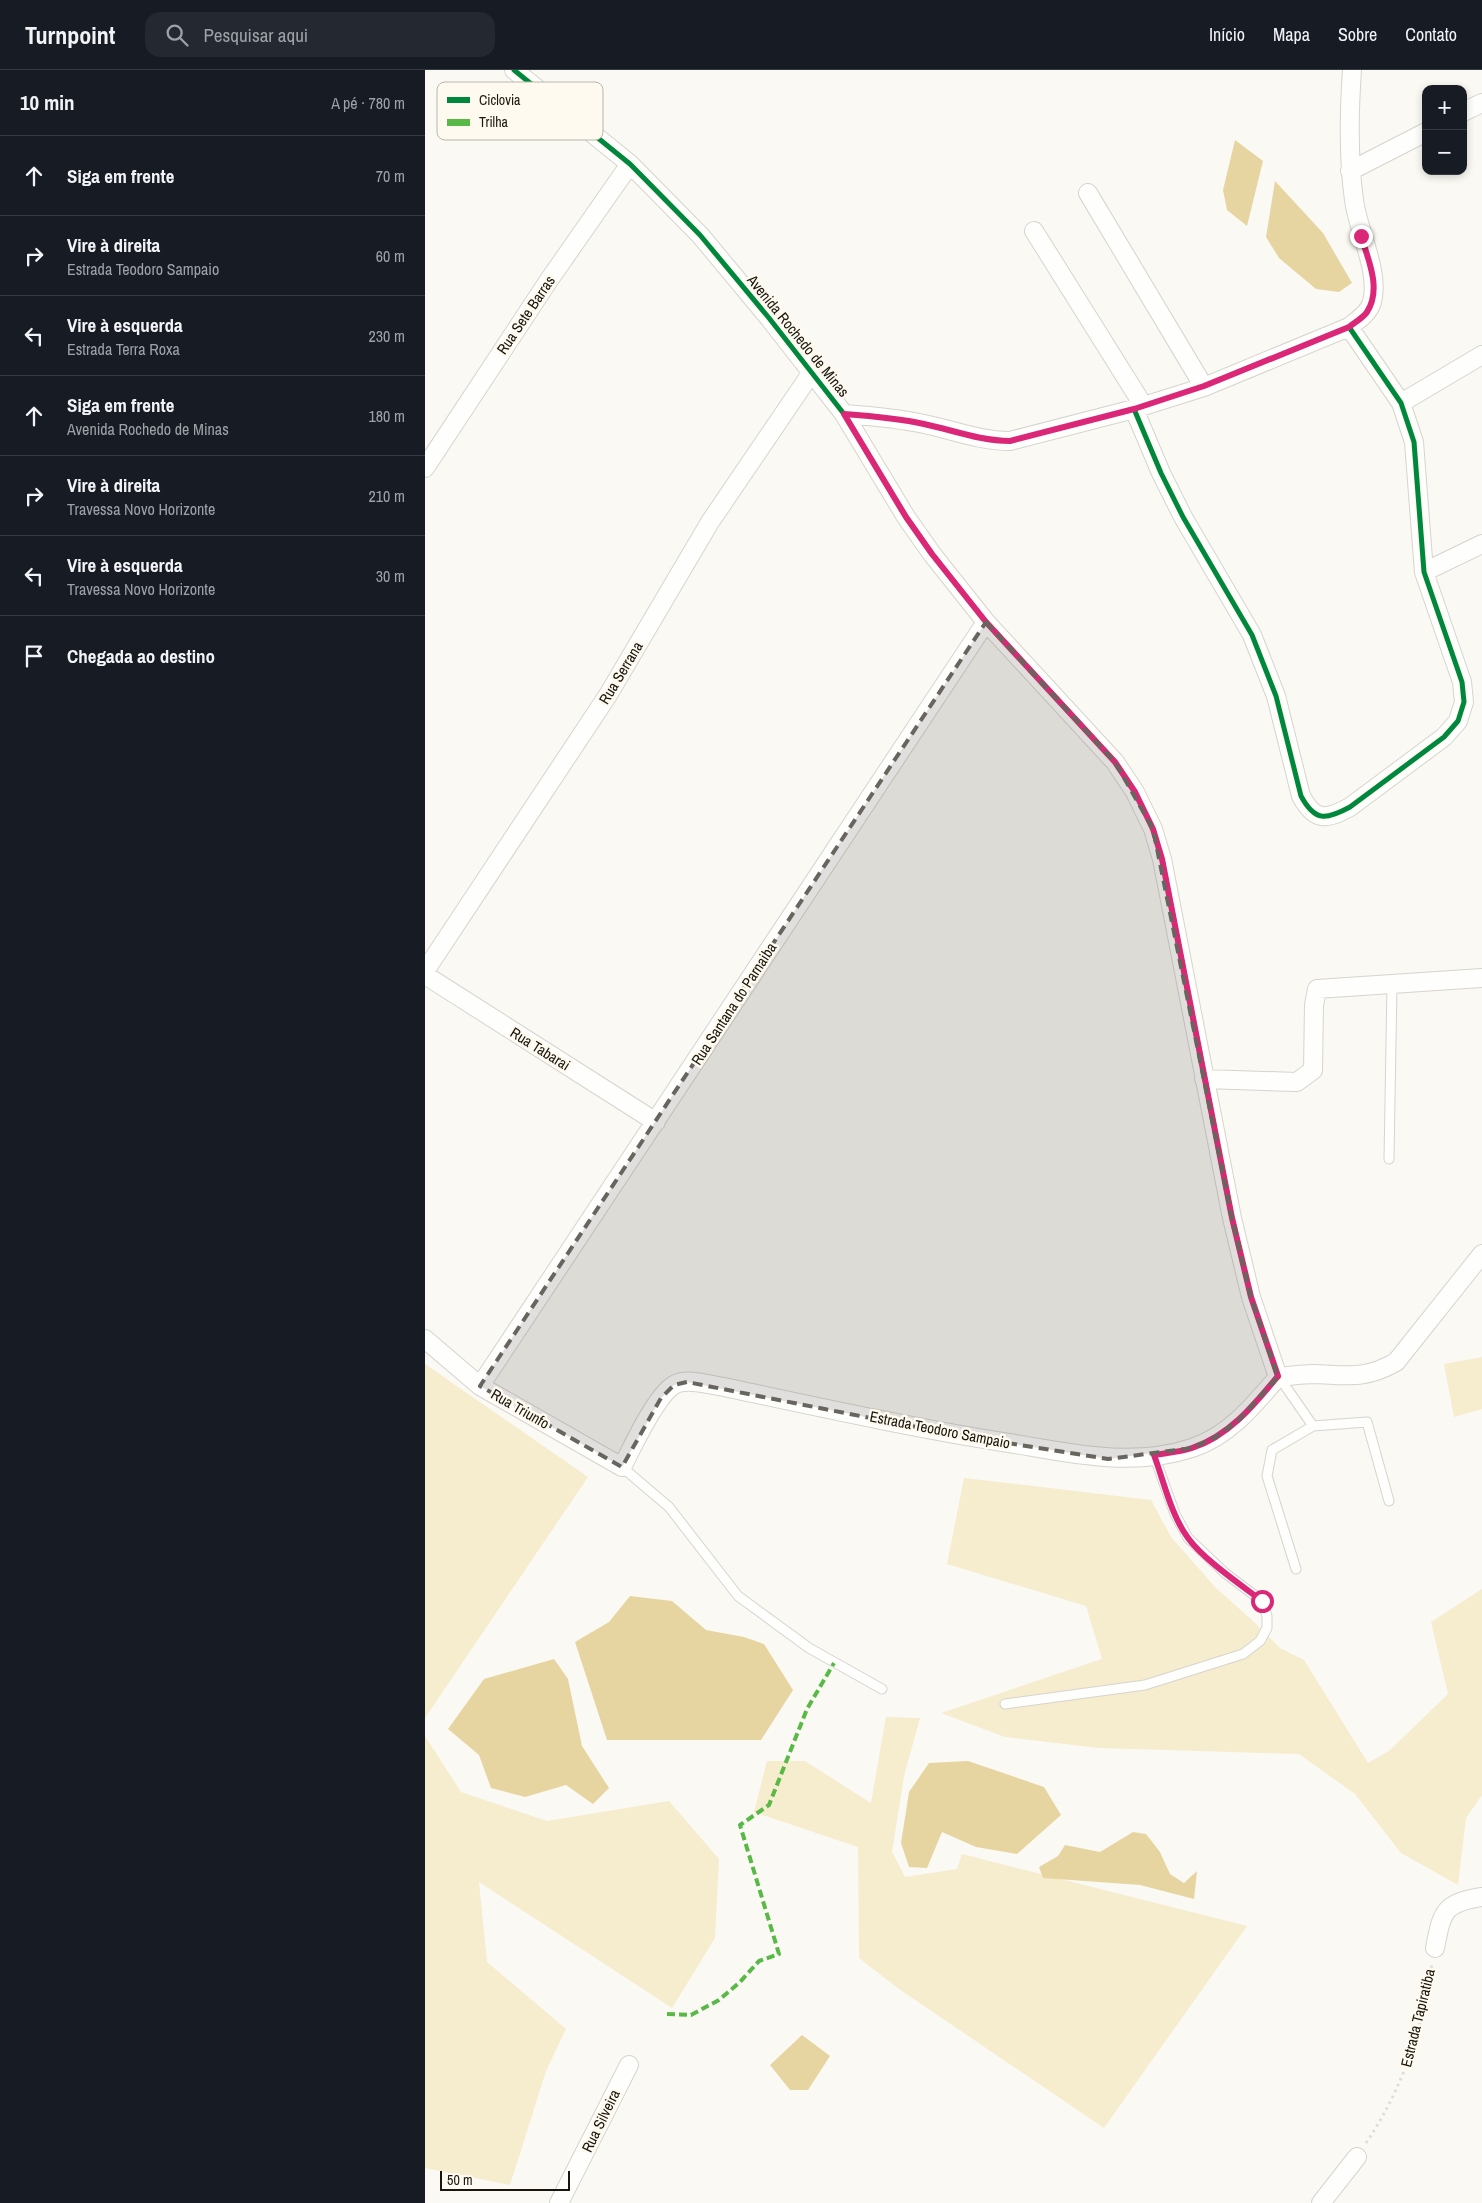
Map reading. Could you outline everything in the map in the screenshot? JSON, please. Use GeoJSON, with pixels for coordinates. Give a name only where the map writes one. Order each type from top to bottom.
{"type":"FeatureCollection","features":[{"type":"Feature","properties":{"kind":"street","name":"Avenida Rochedo de Minas"},"geometry":{"type":"LineString","coordinates":[[514,70],[529,82]]}},
{"type":"Feature","properties":{"kind":"street"},"geometry":{"type":"LineString","coordinates":[[844,414],[885,417],[925,424],[989,441],[1010,441],[1139,407],[1204,386],[1349,327],[1366,313],[1372,302],[1374,284],[1354,202],[1350,171],[1352,70]]}},
{"type":"Feature","properties":{"kind":"street"},"geometry":{"type":"LineString","coordinates":[[1467,110],[1482,103]]}},
{"type":"Feature","properties":{"kind":"street"},"geometry":{"type":"LineString","coordinates":[[1350,171],[1422,134]]}},
{"type":"Feature","properties":{"kind":"street","name":"Avenida Rochedo de Minas"},"geometry":{"type":"LineString","coordinates":[[600,140],[630,164],[700,235],[844,414],[911,524],[932,554],[986,622],[1076,717],[1115,762],[1135,792],[1153,829],[1162,859],[1232,1218],[1251,1297],[1278,1376]]}},
{"type":"Feature","properties":{"kind":"street","name":"Rua Sete Barras"},"geometry":{"type":"LineString","coordinates":[[425,468],[549,280],[630,164]]}},
{"type":"Feature","properties":{"kind":"street"},"geometry":{"type":"LineString","coordinates":[[1088,193],[1204,386]]}},
{"type":"Feature","properties":{"kind":"street"},"geometry":{"type":"LineString","coordinates":[[1034,232],[1139,407],[1161,473],[1183,517],[1252,635],[1276,696],[1301,796],[1309,810],[1320,816],[1334,816],[1350,807],[1444,737],[1458,721],[1464,702],[1462,682],[1424,572],[1414,442],[1401,403],[1349,327]]}},
{"type":"Feature","properties":{"kind":"street"},"geometry":{"type":"LineString","coordinates":[[1401,403],[1482,354]]}},
{"type":"Feature","properties":{"kind":"street","name":"Rua Serrana"},"geometry":{"type":"LineString","coordinates":[[425,971],[608,695],[710,522],[812,372]]}},
{"type":"Feature","properties":{"kind":"street"},"geometry":{"type":"LineString","coordinates":[[1424,572],[1482,544]]}},
{"type":"Feature","properties":{"kind":"street","name":"Rua Santana do Parnaiba"},"geometry":{"type":"LineString","coordinates":[[480,1386],[986,622]]}},
{"type":"Feature","properties":{"kind":"street","name":"Rua Tabarai"},"geometry":{"type":"LineString","coordinates":[[425,975],[656,1122]]}},
{"type":"Feature","properties":{"kind":"street"},"geometry":{"type":"LineString","coordinates":[[1204,1079],[1297,1082],[1313,1070],[1313,1005],[1317,989],[1482,978]]}},
{"type":"Feature","properties":{"kind":"street"},"geometry":{"type":"LineString","coordinates":[[1278,1376],[1312,1374],[1353,1377],[1380,1371],[1396,1362],[1482,1254]]}},
{"type":"Feature","properties":{"kind":"street","name":"Rua Triunfo"},"geometry":{"type":"LineString","coordinates":[[425,1339],[480,1386],[622,1467]]}},
{"type":"Feature","properties":{"kind":"street","name":"Estrada Teodoro Sampaio"},"geometry":{"type":"LineString","coordinates":[[622,1467],[661,1398],[674,1385],[687,1382],[723,1387],[957,1435],[1108,1459],[1154,1455],[1192,1448],[1216,1437],[1239,1421],[1278,1376]]}},
{"type":"Feature","properties":{"kind":"street","name":"Estrada Tapiratiba"},"geometry":{"type":"LineString","coordinates":[[1435,1948],[1442,1915],[1451,1905],[1463,1900],[1482,1897]]}},
{"type":"Feature","properties":{"kind":"street","name":"Rua Silveira"},"geometry":{"type":"LineString","coordinates":[[559,2203],[629,2065]]}},
{"type":"Feature","properties":{"kind":"street"},"geometry":{"type":"LineString","coordinates":[[1321,2203],[1357,2157]]}},
{"type":"Feature","properties":{"kind":"lane"},"geometry":{"type":"LineString","coordinates":[[1389,1159],[1392,984]]}},
{"type":"Feature","properties":{"kind":"lane"},"geometry":{"type":"LineString","coordinates":[[1278,1376],[1313,1426]]}},
{"type":"Feature","properties":{"kind":"lane"},"geometry":{"type":"LineString","coordinates":[[1297,1569],[1267,1476],[1272,1450],[1313,1426],[1367,1422],[1389,1501]]}},
{"type":"Feature","properties":{"kind":"lane"},"geometry":{"type":"LineString","coordinates":[[1005,1704],[1145,1685],[1243,1654],[1260,1641],[1267,1628],[1267,1616],[1262,1601],[1225,1573],[1188,1538],[1175,1514],[1154,1455]]}},
{"type":"Feature","properties":{"kind":"lane"},"geometry":{"type":"LineString","coordinates":[[622,1467],[669,1507],[738,1596],[809,1648],[882,1689]]}},
{"type":"Feature","properties":{"kind":"highlighted area"},"geometry":{"type":"Polygon","coordinates":[[[986,622],[1115,762],[1153,829],[1232,1218],[1251,1297],[1278,1377],[1238,1421],[1216,1437],[1192,1448],[1108,1459],[957,1435],[687,1382],[674,1385],[661,1398],[622,1467],[480,1386],[986,622]]]}},
{"type":"Feature","properties":{"kind":"shaded area"},"geometry":{"type":"Polygon","coordinates":[[[1235,140],[1263,161],[1247,226],[1227,210],[1223,190],[1235,140]]]}},
{"type":"Feature","properties":{"kind":"shaded area"},"geometry":{"type":"Polygon","coordinates":[[[1275,181],[1323,233],[1352,283],[1339,292],[1316,289],[1279,258],[1266,237],[1275,181]]]}},
{"type":"Feature","properties":{"kind":"shaded area"},"geometry":{"type":"Polygon","coordinates":[[[1482,1357],[1482,1409],[1454,1417],[1444,1364],[1482,1357]]]}},
{"type":"Feature","properties":{"kind":"shaded area"},"geometry":{"type":"Polygon","coordinates":[[[425,1364],[588,1477],[425,1718],[425,1364]]]}},
{"type":"Feature","properties":{"kind":"shaded area"},"geometry":{"type":"Polygon","coordinates":[[[964,1478],[1151,1500],[1171,1537],[1216,1588],[1280,1648],[1304,1660],[1368,1763],[1389,1751],[1448,1694],[1431,1622],[1482,1589],[1482,1795],[1466,1818],[1458,1885],[1401,1853],[1355,1794],[1299,1754],[1099,1748],[1005,1737],[941,1713],[1102,1659],[1086,1606],[947,1564],[964,1478]]]}},
{"type":"Feature","properties":{"kind":"shaded area"},"geometry":{"type":"Polygon","coordinates":[[[630,1596],[672,1601],[706,1630],[744,1637],[764,1644],[793,1690],[761,1740],[607,1740],[575,1642],[609,1622],[630,1596]]]}},
{"type":"Feature","properties":{"kind":"shaded area"},"geometry":{"type":"Polygon","coordinates":[[[554,1659],[568,1679],[582,1746],[609,1788],[593,1804],[566,1785],[525,1797],[491,1788],[479,1755],[448,1729],[484,1679],[554,1659]]]}},
{"type":"Feature","properties":{"kind":"shaded area"},"geometry":{"type":"Polygon","coordinates":[[[886,1717],[920,1718],[904,1776],[892,1852],[905,1877],[957,1869],[962,1854],[1247,1926],[1104,2128],[899,1989],[859,1958],[858,1847],[754,1812],[767,1761],[805,1761],[871,1803],[886,1717]]]}},
{"type":"Feature","properties":{"kind":"shaded area"},"geometry":{"type":"Polygon","coordinates":[[[425,1736],[461,1792],[547,1821],[669,1801],[719,1859],[715,1938],[672,2008],[479,1882],[487,1962],[566,2029],[546,2071],[510,2185],[425,2168],[425,1736]]]}},
{"type":"Feature","properties":{"kind":"shaded area"},"geometry":{"type":"Polygon","coordinates":[[[968,1761],[1044,1787],[1061,1815],[1017,1854],[976,1847],[942,1832],[927,1868],[909,1867],[901,1843],[909,1792],[929,1763],[968,1761]]]}},
{"type":"Feature","properties":{"kind":"shaded area"},"geometry":{"type":"Polygon","coordinates":[[[1133,1832],[1146,1834],[1160,1852],[1170,1874],[1184,1883],[1197,1871],[1194,1899],[1140,1885],[1043,1878],[1039,1867],[1058,1856],[1065,1845],[1100,1852],[1133,1832]]]}},
{"type":"Feature","properties":{"kind":"shaded area"},"geometry":{"type":"Polygon","coordinates":[[[802,2035],[830,2056],[808,2090],[790,2090],[770,2065],[802,2035]]]}},
{"type":"Feature","properties":{"kind":"marked path"},"geometry":{"type":"LineString","coordinates":[[667,2014],[691,2015],[719,2000],[740,1982],[759,1961],[779,1954],[740,1825],[769,1805],[807,1709],[834,1663]]}},
{"type":"Feature","properties":{"kind":"cycle path"},"geometry":{"type":"LineString","coordinates":[[514,70],[529,82]]}},
{"type":"Feature","properties":{"kind":"cycle path"},"geometry":{"type":"LineString","coordinates":[[600,140],[630,164],[700,235],[769,318],[844,414],[906,517],[932,554],[986,622],[1115,762],[1135,792],[1153,829],[1162,859],[1232,1218],[1251,1297],[1278,1377]]}},
{"type":"Feature","properties":{"kind":"cycle path"},"geometry":{"type":"LineString","coordinates":[[1134,409],[1161,473],[1183,517],[1252,635],[1276,696],[1301,796],[1311,811],[1316,814],[1322,816],[1334,814],[1350,807],[1444,737],[1458,721],[1464,702],[1462,682],[1424,572],[1414,442],[1401,403],[1349,327]]}},
{"type":"Feature","properties":{"kind":"route"},"geometry":{"type":"LineString","coordinates":[[1262,1601],[1225,1573],[1188,1538],[1175,1514],[1154,1455],[1192,1448],[1216,1437],[1239,1421],[1278,1376],[1251,1297],[1232,1218],[1162,859],[1153,829],[1135,792],[1115,762],[1076,717],[986,622],[932,554],[906,517],[844,414],[885,417],[925,424],[989,441],[1010,441],[1030,438],[1134,409],[1204,386],[1349,327],[1366,313],[1372,302],[1374,284],[1361,236]]}}]}
